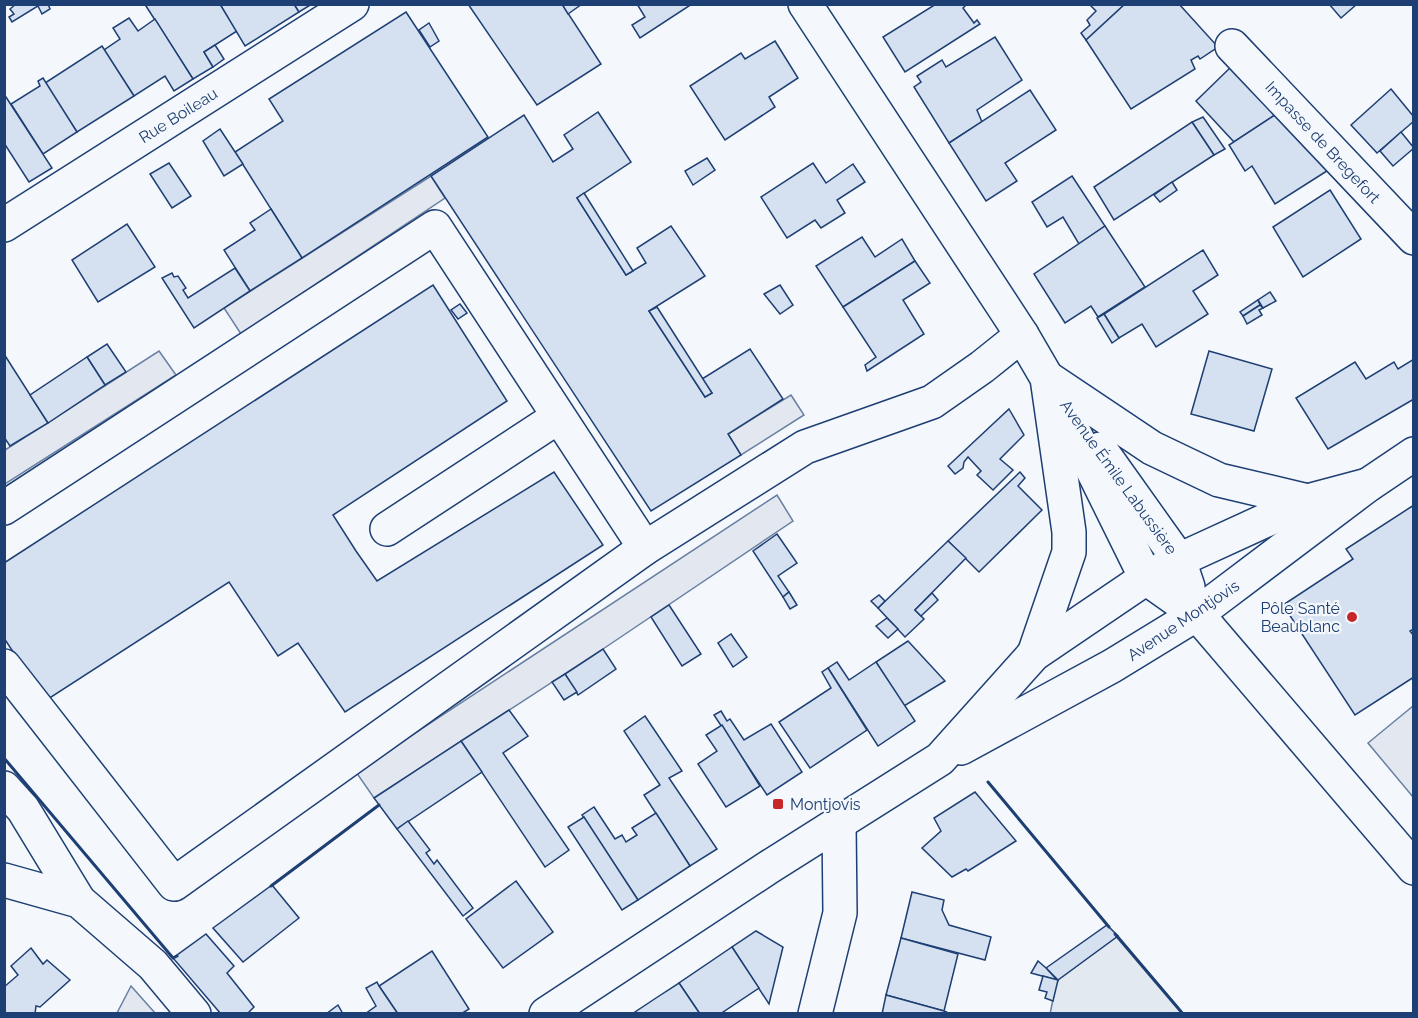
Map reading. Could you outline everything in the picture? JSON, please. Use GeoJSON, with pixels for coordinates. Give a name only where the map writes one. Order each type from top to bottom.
{"type":"FeatureCollection","features":[{"type":"Feature","properties":{"kind":"street","name":"Rue Boileau"},"geometry":{"type":"LineString","coordinates":[[4,225],[352,4]]}},
{"type":"Feature","properties":{"kind":"street"},"geometry":{"type":"LineString","coordinates":[[546,1014],[940,759],[1034,654],[1069,552],[1069,532],[1047,378],[1022,335],[805,4]]}},
{"type":"Feature","properties":{"kind":"street","name":"Impasse de Bregefort"},"geometry":{"type":"LineString","coordinates":[[1232,46],[1413,238]]}},
{"type":"Feature","properties":{"kind":"street"},"geometry":{"type":"LineString","coordinates":[[4,508],[435,227],[645,548]]}},
{"type":"Feature","properties":{"kind":"street"},"geometry":{"type":"LineString","coordinates":[[4,666],[174,884],[645,548],[805,447],[932,402],[1022,335]]}},
{"type":"Feature","properties":{"kind":"street"},"geometry":{"type":"LineString","coordinates":[[1047,378],[1152,448],[1219,480],[1308,501]]}},
{"type":"Feature","properties":{"kind":"street","name":"Avenue Émile Labussière"},"geometry":{"type":"LineString","coordinates":[[1047,378],[1179,560],[1197,614]]}},
{"type":"Feature","properties":{"kind":"street","name":"Avenue Émile Labussière"},"geometry":{"type":"LineString","coordinates":[[1047,378],[1146,578],[1197,614]]}},
{"type":"Feature","properties":{"kind":"street"},"geometry":{"type":"LineString","coordinates":[[387,529],[558,417]]}},
{"type":"Feature","properties":{"kind":"street","name":"Avenue Montjovis"},"geometry":{"type":"LineString","coordinates":[[940,759],[1112,666],[1197,614],[1368,485],[1413,454]]}},
{"type":"Feature","properties":{"kind":"street","name":"Avenue Montjovis"},"geometry":{"type":"LineString","coordinates":[[1034,654],[1146,578],[1179,560],[1308,501],[1368,485]]}},
{"type":"Feature","properties":{"kind":"street"},"geometry":{"type":"LineString","coordinates":[[1197,614],[1413,868]]}},
{"type":"Feature","properties":{"kind":"street"},"geometry":{"type":"LineString","coordinates":[[4,788],[23,809],[79,901],[153,965],[194,1014]]}},
{"type":"Feature","properties":{"kind":"street"},"geometry":{"type":"LineString","coordinates":[[815,1014],[840,913],[839,823]]}},
{"type":"Feature","properties":{"kind":"street"},"geometry":{"type":"LineString","coordinates":[[4,880],[79,901]]}},
{"type":"Feature","properties":{"kind":"shaded area"},"geometry":{"type":"Polygon","coordinates":[[[431,176],[445,198],[241,334],[224,308],[431,176]]]}},
{"type":"Feature","properties":{"kind":"shaded area"},"geometry":{"type":"Polygon","coordinates":[[[159,351],[176,375],[5,484],[5,450],[159,351]]]}},
{"type":"Feature","properties":{"kind":"shaded area"},"geometry":{"type":"Polygon","coordinates":[[[791,395],[804,415],[741,455],[728,434],[791,395]]]}},
{"type":"Feature","properties":{"kind":"shaded area"},"geometry":{"type":"Polygon","coordinates":[[[777,495],[793,521],[603,649],[374,798],[356,772],[777,495]]]}},
{"type":"Feature","properties":{"kind":"shaded area"},"geometry":{"type":"Polygon","coordinates":[[[1413,706],[1413,797],[1368,743],[1413,706]]]}},
{"type":"Feature","properties":{"kind":"shaded area"},"geometry":{"type":"Polygon","coordinates":[[[1118,936],[1183,1013],[1050,1014],[1057,980],[1118,936]]]}},
{"type":"Feature","properties":{"kind":"shaded area"},"geometry":{"type":"Polygon","coordinates":[[[131,986],[155,1013],[117,1013],[131,986]]]}},
{"type":"Feature","properties":{"kind":"building"},"geometry":{"type":"Polygon","coordinates":[[[16,4],[37,4],[38,6],[12,22],[9,17],[14,14],[10,9],[16,4]]]}},
{"type":"Feature","properties":{"kind":"building"},"geometry":{"type":"Polygon","coordinates":[[[48,4],[50,9],[42,14],[38,6],[48,4]]]}},
{"type":"Feature","properties":{"kind":"building"},"geometry":{"type":"Polygon","coordinates":[[[148,4],[220,4],[237,31],[204,52],[213,67],[193,79],[146,6],[148,4]]]}},
{"type":"Feature","properties":{"kind":"building"},"geometry":{"type":"Polygon","coordinates":[[[220,4],[294,4],[299,12],[245,46],[220,4]]]}},
{"type":"Feature","properties":{"kind":"building"},"geometry":{"type":"Polygon","coordinates":[[[294,4],[312,4],[299,12],[294,4]]]}},
{"type":"Feature","properties":{"kind":"building"},"geometry":{"type":"Polygon","coordinates":[[[468,4],[562,4],[601,64],[537,105],[468,4]]]}},
{"type":"Feature","properties":{"kind":"building"},"geometry":{"type":"Polygon","coordinates":[[[562,4],[582,4],[568,14],[562,4]]]}},
{"type":"Feature","properties":{"kind":"building"},"geometry":{"type":"Polygon","coordinates":[[[637,4],[692,4],[640,38],[632,25],[645,17],[637,4]]]}},
{"type":"Feature","properties":{"kind":"building"},"geometry":{"type":"Polygon","coordinates":[[[936,4],[967,4],[963,8],[974,23],[977,20],[980,24],[905,72],[883,37],[936,4]]]}},
{"type":"Feature","properties":{"kind":"building"},"geometry":{"type":"Polygon","coordinates":[[[1089,4],[1125,4],[1086,40],[1081,33],[1090,25],[1087,20],[1096,11],[1089,4]]]}},
{"type":"Feature","properties":{"kind":"building"},"geometry":{"type":"Polygon","coordinates":[[[1125,4],[1179,4],[1218,47],[1200,59],[1198,56],[1191,60],[1195,69],[1131,109],[1086,40],[1125,4]]]}},
{"type":"Feature","properties":{"kind":"building"},"geometry":{"type":"Polygon","coordinates":[[[1329,4],[1357,4],[1341,18],[1329,4]]]}},
{"type":"Feature","properties":{"kind":"building"},"geometry":{"type":"Polygon","coordinates":[[[406,12],[488,137],[302,258],[235,152],[283,121],[269,99],[406,12]]]}},
{"type":"Feature","properties":{"kind":"building"},"geometry":{"type":"Polygon","coordinates":[[[129,18],[138,31],[155,19],[193,79],[174,91],[165,76],[134,96],[104,50],[120,39],[113,28],[129,18]]]}},
{"type":"Feature","properties":{"kind":"building"},"geometry":{"type":"Polygon","coordinates":[[[429,23],[439,41],[430,47],[419,30],[429,23]]]}},
{"type":"Feature","properties":{"kind":"building"},"geometry":{"type":"Polygon","coordinates":[[[995,37],[1022,80],[977,110],[982,122],[949,143],[914,87],[921,82],[917,76],[942,60],[946,67],[995,37]]]}},
{"type":"Feature","properties":{"kind":"building"},"geometry":{"type":"Polygon","coordinates":[[[775,41],[798,78],[769,97],[775,107],[725,140],[690,86],[741,53],[745,59],[775,41]]]}},
{"type":"Feature","properties":{"kind":"building"},"geometry":{"type":"Polygon","coordinates":[[[215,45],[224,59],[213,67],[204,52],[215,45]]]}},
{"type":"Feature","properties":{"kind":"building"},"geometry":{"type":"Polygon","coordinates":[[[102,46],[134,96],[77,132],[45,83],[102,46]]]}},
{"type":"Feature","properties":{"kind":"building"},"geometry":{"type":"Polygon","coordinates":[[[1234,64],[1278,113],[1234,142],[1196,101],[1234,64]]]}},
{"type":"Feature","properties":{"kind":"building"},"geometry":{"type":"Polygon","coordinates":[[[43,78],[77,132],[43,154],[11,104],[40,86],[38,81],[43,78]]]}},
{"type":"Feature","properties":{"kind":"building"},"geometry":{"type":"Polygon","coordinates":[[[1391,89],[1414,117],[1414,121],[1377,153],[1351,125],[1391,89]]]}},
{"type":"Feature","properties":{"kind":"building"},"geometry":{"type":"Polygon","coordinates":[[[1030,90],[1056,130],[1005,163],[1017,181],[986,201],[949,143],[1030,90]]]}},
{"type":"Feature","properties":{"kind":"building"},"geometry":{"type":"Polygon","coordinates":[[[4,94],[52,168],[29,182],[4,143],[4,94]]]}},
{"type":"Feature","properties":{"kind":"building"},"geometry":{"type":"Polygon","coordinates":[[[598,112],[631,162],[577,198],[626,275],[646,263],[637,248],[671,226],[705,276],[649,311],[705,397],[712,393],[702,379],[750,349],[783,399],[728,434],[741,455],[651,511],[431,176],[524,115],[553,162],[573,149],[564,135],[598,112]]]}},
{"type":"Feature","properties":{"kind":"building"},"geometry":{"type":"Polygon","coordinates":[[[1278,113],[1330,169],[1275,204],[1252,166],[1245,171],[1229,145],[1278,113]]]}},
{"type":"Feature","properties":{"kind":"building"},"geometry":{"type":"Polygon","coordinates":[[[1203,117],[1225,149],[1214,155],[1192,122],[1203,117]]]}},
{"type":"Feature","properties":{"kind":"building"},"geometry":{"type":"Polygon","coordinates":[[[1192,122],[1214,155],[1114,220],[1094,187],[1192,122]]]}},
{"type":"Feature","properties":{"kind":"building"},"geometry":{"type":"Polygon","coordinates":[[[220,129],[243,164],[224,176],[203,141],[220,129]]]}},
{"type":"Feature","properties":{"kind":"building"},"geometry":{"type":"Polygon","coordinates":[[[1401,132],[1414,148],[1393,166],[1380,151],[1401,132]]]}},
{"type":"Feature","properties":{"kind":"building"},"geometry":{"type":"Polygon","coordinates":[[[707,158],[715,170],[693,185],[685,171],[707,158]]]}},
{"type":"Feature","properties":{"kind":"building"},"geometry":{"type":"Polygon","coordinates":[[[169,163],[191,196],[172,208],[150,174],[169,163]]]}},
{"type":"Feature","properties":{"kind":"building"},"geometry":{"type":"Polygon","coordinates":[[[813,163],[826,183],[853,164],[865,182],[837,200],[845,213],[821,228],[815,220],[787,238],[761,197],[813,163]]]}},
{"type":"Feature","properties":{"kind":"building"},"geometry":{"type":"Polygon","coordinates":[[[1072,176],[1105,226],[1079,244],[1063,217],[1047,227],[1032,202],[1072,176]]]}},
{"type":"Feature","properties":{"kind":"building"},"geometry":{"type":"Polygon","coordinates":[[[1172,182],[1177,190],[1160,202],[1154,195],[1172,182]]]}},
{"type":"Feature","properties":{"kind":"building"},"geometry":{"type":"Polygon","coordinates":[[[1330,190],[1361,239],[1303,277],[1273,227],[1330,190]]]}},
{"type":"Feature","properties":{"kind":"building"},"geometry":{"type":"Polygon","coordinates":[[[584,193],[633,271],[626,275],[577,198],[584,193]]]}},
{"type":"Feature","properties":{"kind":"building"},"geometry":{"type":"Polygon","coordinates":[[[271,209],[302,258],[250,291],[224,250],[255,230],[250,223],[271,209]]]}},
{"type":"Feature","properties":{"kind":"building"},"geometry":{"type":"Polygon","coordinates":[[[127,224],[155,267],[98,302],[72,260],[127,224]]]}},
{"type":"Feature","properties":{"kind":"building"},"geometry":{"type":"Polygon","coordinates":[[[1105,226],[1145,287],[1098,317],[1091,306],[1065,323],[1034,274],[1105,226]]]}},
{"type":"Feature","properties":{"kind":"building"},"geometry":{"type":"Polygon","coordinates":[[[862,237],[875,257],[902,239],[915,261],[843,307],[816,266],[862,237]]]}},
{"type":"Feature","properties":{"kind":"building"},"geometry":{"type":"Polygon","coordinates":[[[1203,250],[1218,275],[1193,291],[1208,314],[1156,347],[1142,324],[1119,338],[1104,314],[1203,250]]]}},
{"type":"Feature","properties":{"kind":"building"},"geometry":{"type":"Polygon","coordinates":[[[915,261],[930,283],[903,300],[924,334],[867,371],[865,365],[876,357],[843,307],[915,261]]]}},
{"type":"Feature","properties":{"kind":"building"},"geometry":{"type":"Polygon","coordinates":[[[235,268],[250,291],[194,328],[162,278],[172,273],[174,277],[178,276],[186,288],[183,290],[188,298],[235,268]]]}},
{"type":"Feature","properties":{"kind":"building"},"geometry":{"type":"Polygon","coordinates":[[[433,285],[507,401],[333,515],[356,551],[377,581],[554,472],[603,545],[345,712],[298,643],[278,656],[229,582],[45,701],[4,638],[4,563],[433,285]]]}},
{"type":"Feature","properties":{"kind":"building"},"geometry":{"type":"Polygon","coordinates":[[[780,285],[793,305],[780,314],[764,294],[780,285]]]}},
{"type":"Feature","properties":{"kind":"building"},"geometry":{"type":"Polygon","coordinates":[[[1270,292],[1276,301],[1263,308],[1258,300],[1270,292]]]}},
{"type":"Feature","properties":{"kind":"building"},"geometry":{"type":"Polygon","coordinates":[[[1258,300],[1260,305],[1243,316],[1240,312],[1258,300]]]}},
{"type":"Feature","properties":{"kind":"building"},"geometry":{"type":"Polygon","coordinates":[[[460,304],[467,313],[458,319],[451,310],[460,304]]]}},
{"type":"Feature","properties":{"kind":"building"},"geometry":{"type":"Polygon","coordinates":[[[1260,305],[1263,308],[1259,310],[1262,315],[1247,324],[1243,316],[1260,305]]]}},
{"type":"Feature","properties":{"kind":"building"},"geometry":{"type":"Polygon","coordinates":[[[657,307],[712,393],[705,397],[649,311],[657,307]]]}},
{"type":"Feature","properties":{"kind":"building"},"geometry":{"type":"Polygon","coordinates":[[[1104,314],[1119,338],[1112,343],[1097,318],[1104,314]]]}},
{"type":"Feature","properties":{"kind":"building"},"geometry":{"type":"Polygon","coordinates":[[[107,344],[126,372],[105,385],[87,357],[107,344]]]}},
{"type":"Feature","properties":{"kind":"building"},"geometry":{"type":"Polygon","coordinates":[[[1209,351],[1272,369],[1254,431],[1191,414],[1209,351]]]}},
{"type":"Feature","properties":{"kind":"building"},"geometry":{"type":"Polygon","coordinates":[[[4,354],[48,423],[10,446],[4,437],[4,354]]]}},
{"type":"Feature","properties":{"kind":"building"},"geometry":{"type":"Polygon","coordinates":[[[87,357],[105,385],[48,423],[30,395],[87,357]]]}},
{"type":"Feature","properties":{"kind":"building"},"geometry":{"type":"Polygon","coordinates":[[[1414,359],[1414,399],[1328,449],[1296,398],[1355,362],[1366,379],[1394,362],[1398,369],[1414,359]]]}},
{"type":"Feature","properties":{"kind":"building"},"geometry":{"type":"Polygon","coordinates":[[[1009,409],[1024,435],[1000,459],[1013,470],[993,490],[977,475],[981,471],[968,457],[963,468],[955,474],[948,466],[1009,409]]]}},
{"type":"Feature","properties":{"kind":"building"},"geometry":{"type":"Polygon","coordinates":[[[1020,472],[1025,478],[1018,486],[1042,510],[979,572],[948,541],[1020,472]]]}},
{"type":"Feature","properties":{"kind":"building","name":"Pôle Santé Beaublanc"},"geometry":{"type":"Polygon","coordinates":[[[1414,505],[1414,629],[1410,631],[1414,636],[1414,677],[1355,715],[1283,605],[1353,559],[1346,549],[1414,505]]]}},
{"type":"Feature","properties":{"kind":"building"},"geometry":{"type":"Polygon","coordinates":[[[777,534],[797,563],[778,576],[789,592],[783,597],[753,551],[777,534]]]}},
{"type":"Feature","properties":{"kind":"building"},"geometry":{"type":"Polygon","coordinates":[[[948,541],[966,558],[915,610],[924,619],[905,637],[878,608],[948,541]]]}},
{"type":"Feature","properties":{"kind":"building"},"geometry":{"type":"Polygon","coordinates":[[[789,592],[797,605],[790,609],[783,597],[789,592]]]}},
{"type":"Feature","properties":{"kind":"building"},"geometry":{"type":"Polygon","coordinates":[[[932,593],[938,600],[921,616],[915,610],[932,593]]]}},
{"type":"Feature","properties":{"kind":"building"},"geometry":{"type":"Polygon","coordinates":[[[879,595],[885,601],[878,608],[871,601],[879,595]]]}},
{"type":"Feature","properties":{"kind":"building"},"geometry":{"type":"Polygon","coordinates":[[[669,605],[701,654],[682,666],[651,617],[669,605]]]}},
{"type":"Feature","properties":{"kind":"building"},"geometry":{"type":"Polygon","coordinates":[[[887,618],[898,629],[888,638],[876,626],[887,618]]]}},
{"type":"Feature","properties":{"kind":"building"},"geometry":{"type":"Polygon","coordinates":[[[731,634],[747,657],[733,667],[718,643],[731,634]]]}},
{"type":"Feature","properties":{"kind":"building"},"geometry":{"type":"Polygon","coordinates":[[[908,641],[945,681],[904,706],[876,662],[908,641]]]}},
{"type":"Feature","properties":{"kind":"building"},"geometry":{"type":"Polygon","coordinates":[[[603,649],[616,669],[578,695],[565,674],[603,649]]]}},
{"type":"Feature","properties":{"kind":"building"},"geometry":{"type":"Polygon","coordinates":[[[837,662],[849,680],[876,662],[915,721],[878,746],[828,668],[837,662]]]}},
{"type":"Feature","properties":{"kind":"building"},"geometry":{"type":"Polygon","coordinates":[[[828,668],[867,730],[810,768],[779,722],[831,688],[822,672],[828,668]]]}},
{"type":"Feature","properties":{"kind":"building"},"geometry":{"type":"Polygon","coordinates":[[[565,674],[577,692],[564,700],[552,682],[565,674]]]}},
{"type":"Feature","properties":{"kind":"building"},"geometry":{"type":"Polygon","coordinates":[[[509,710],[528,736],[503,753],[569,850],[545,867],[461,741],[509,710]]]}},
{"type":"Feature","properties":{"kind":"building"},"geometry":{"type":"Polygon","coordinates":[[[721,711],[727,721],[730,719],[744,740],[771,724],[802,772],[767,795],[714,715],[721,711]]]}},
{"type":"Feature","properties":{"kind":"building"},"geometry":{"type":"Polygon","coordinates":[[[645,716],[682,771],[669,778],[717,849],[690,866],[644,795],[660,785],[624,731],[645,716]]]}},
{"type":"Feature","properties":{"kind":"building"},"geometry":{"type":"Polygon","coordinates":[[[722,725],[760,786],[726,807],[698,764],[717,751],[706,735],[722,725]]]}},
{"type":"Feature","properties":{"kind":"building"},"geometry":{"type":"Polygon","coordinates":[[[461,741],[482,772],[397,829],[374,798],[461,741]]]}},
{"type":"Feature","properties":{"kind":"building"},"geometry":{"type":"Polygon","coordinates":[[[975,792],[1016,841],[968,871],[966,869],[952,877],[922,848],[941,831],[934,818],[975,792]]]}},
{"type":"Feature","properties":{"kind":"building"},"geometry":{"type":"Polygon","coordinates":[[[594,807],[615,839],[622,835],[626,842],[637,835],[632,828],[656,813],[690,866],[638,900],[582,815],[594,807]]]}},
{"type":"Feature","properties":{"kind":"building"},"geometry":{"type":"Polygon","coordinates":[[[584,817],[638,900],[622,910],[568,827],[584,817]]]}},
{"type":"Feature","properties":{"kind":"building"},"geometry":{"type":"Polygon","coordinates":[[[408,821],[430,850],[426,853],[434,864],[437,860],[473,908],[463,916],[397,829],[408,821]]]}},
{"type":"Feature","properties":{"kind":"building"},"geometry":{"type":"Polygon","coordinates":[[[516,881],[553,932],[503,968],[466,919],[516,881]]]}},
{"type":"Feature","properties":{"kind":"building"},"geometry":{"type":"Polygon","coordinates":[[[272,885],[299,918],[243,962],[213,928],[272,885]]]}},
{"type":"Feature","properties":{"kind":"building"},"geometry":{"type":"Polygon","coordinates":[[[912,892],[944,900],[942,910],[949,925],[991,937],[985,960],[901,938],[912,892]]]}},
{"type":"Feature","properties":{"kind":"building"},"geometry":{"type":"Polygon","coordinates":[[[1107,925],[1118,936],[1058,980],[1046,968],[1107,925]]]}},
{"type":"Feature","properties":{"kind":"building"},"geometry":{"type":"Polygon","coordinates":[[[756,931],[783,947],[769,1004],[732,947],[756,931]]]}},
{"type":"Feature","properties":{"kind":"building"},"geometry":{"type":"Polygon","coordinates":[[[206,934],[234,966],[227,973],[254,1007],[247,1014],[221,1014],[173,958],[206,934]]]}},
{"type":"Feature","properties":{"kind":"building"},"geometry":{"type":"Polygon","coordinates":[[[901,938],[958,954],[944,1011],[886,995],[901,938]]]}},
{"type":"Feature","properties":{"kind":"building"},"geometry":{"type":"Polygon","coordinates":[[[732,947],[759,988],[720,1014],[700,1014],[679,983],[732,947]]]}},
{"type":"Feature","properties":{"kind":"building"},"geometry":{"type":"Polygon","coordinates":[[[31,948],[43,964],[47,960],[70,980],[40,1007],[36,1006],[35,1014],[4,1014],[4,987],[18,975],[11,966],[31,948]]]}},
{"type":"Feature","properties":{"kind":"building"},"geometry":{"type":"Polygon","coordinates":[[[432,951],[469,1009],[461,1014],[398,1014],[379,986],[432,951]]]}},
{"type":"Feature","properties":{"kind":"building"},"geometry":{"type":"Polygon","coordinates":[[[1038,961],[1046,968],[1057,980],[1031,973],[1038,961]]]}},
{"type":"Feature","properties":{"kind":"building"},"geometry":{"type":"Polygon","coordinates":[[[1043,976],[1058,980],[1053,1001],[1045,998],[1047,992],[1039,990],[1043,976]]]}},
{"type":"Feature","properties":{"kind":"building"},"geometry":{"type":"Polygon","coordinates":[[[377,982],[398,1014],[365,1014],[376,1006],[366,988],[377,982]]]}},
{"type":"Feature","properties":{"kind":"building"},"geometry":{"type":"Polygon","coordinates":[[[679,983],[700,1014],[632,1014],[656,998],[679,983]]]}},
{"type":"Feature","properties":{"kind":"building"},"geometry":{"type":"Polygon","coordinates":[[[886,995],[944,1011],[951,1014],[882,1014],[886,995]]]}},
{"type":"Feature","properties":{"kind":"building"},"geometry":{"type":"Polygon","coordinates":[[[338,1005],[343,1014],[326,1014],[338,1005]]]}},
{"type":"Feature","properties":{"kind":"wall"},"geometry":{"type":"LineString","coordinates":[[4,758],[173,958],[177,956]]}},
{"type":"Feature","properties":{"kind":"wall"},"geometry":{"type":"LineString","coordinates":[[988,782],[1109,927]]}},
{"type":"Feature","properties":{"kind":"wall"},"geometry":{"type":"LineString","coordinates":[[271,886],[379,805]]}},
{"type":"Feature","properties":{"kind":"wall"},"geometry":{"type":"LineString","coordinates":[[1115,934],[1183,1014]]}},
{"type":"Feature","properties":{"kind":"place","name":"Pôle Santé Beaublanc"},"geometry":{"type":"Point","coordinates":[1352,617]}},
{"type":"Feature","properties":{"kind":"place","name":"Montjovis"},"geometry":{"type":"Point","coordinates":[778,804]}}]}
